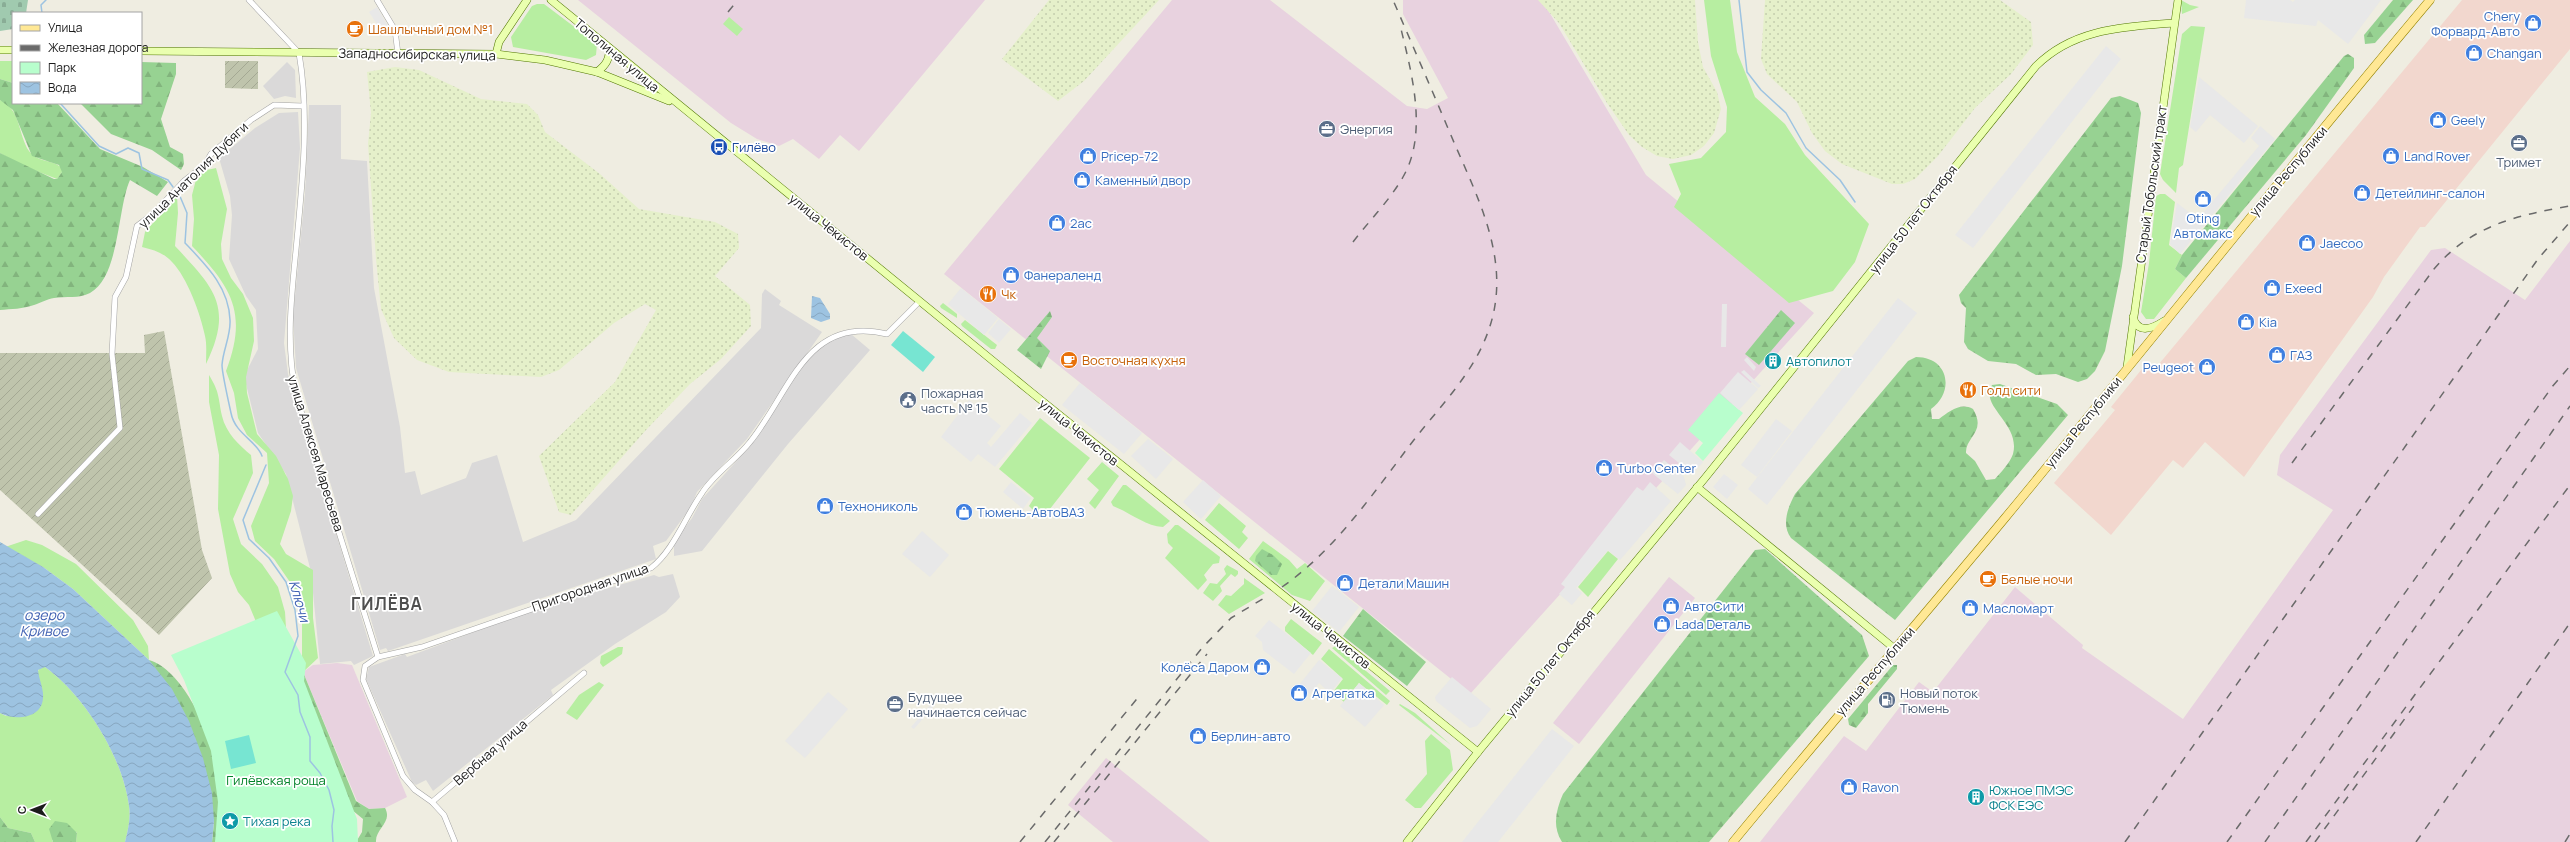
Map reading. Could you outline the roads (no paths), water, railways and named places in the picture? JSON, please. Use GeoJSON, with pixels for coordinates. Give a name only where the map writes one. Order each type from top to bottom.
{"type":"FeatureCollection","features":[{"type":"Feature","properties":{"kind":"main road"},"geometry":{"type":"LineString","coordinates":[[496,54],[499,42],[527,0]]}},
{"type":"Feature","properties":{"kind":"main road","name":"Тополиная улица"},"geometry":{"type":"LineString","coordinates":[[551,0],[683,109]]}},
{"type":"Feature","properties":{"kind":"main road","name":"Старый Тобольский тракт"},"geometry":{"type":"LineString","coordinates":[[2128,367],[2133,314],[2178,0]]}},
{"type":"Feature","properties":{"kind":"main road","name":"улица Республики"},"geometry":{"type":"LineString","coordinates":[[1733,842],[1831,722],[1895,649],[2128,367],[2164,320],[2430,0]]}},
{"type":"Feature","properties":{"kind":"main road","name":"улица 50 лет Октября"},"geometry":{"type":"LineString","coordinates":[[1407,842],[1478,752],[1697,487],[2041,60],[2064,43],[2098,31],[2174,23]]}},
{"type":"Feature","properties":{"kind":"main road"},"geometry":{"type":"LineString","coordinates":[[597,72],[605,66],[610,57],[609,48]]}},
{"type":"Feature","properties":{"kind":"main road"},"geometry":{"type":"LineString","coordinates":[[0,50],[12,50]]}},
{"type":"Feature","properties":{"kind":"main road","name":"Западносибирская улица"},"geometry":{"type":"LineString","coordinates":[[142,51],[496,54],[545,60],[597,72],[656,94],[683,109]]}},
{"type":"Feature","properties":{"kind":"main road","name":"улица Чекистов"},"geometry":{"type":"LineString","coordinates":[[683,109],[1030,392],[1478,752]]}},
{"type":"Feature","properties":{"kind":"main road"},"geometry":{"type":"LineString","coordinates":[[2133,314],[2137,325],[2144,329],[2156,326],[2164,320]]}},
{"type":"Feature","properties":{"kind":"main road"},"geometry":{"type":"LineString","coordinates":[[1697,487],[1895,649]]}},
{"type":"Feature","properties":{"kind":"street"},"geometry":{"type":"LineString","coordinates":[[249,0],[299,53]]}},
{"type":"Feature","properties":{"kind":"street"},"geometry":{"type":"LineString","coordinates":[[377,0],[395,30],[398,54]]}},
{"type":"Feature","properties":{"kind":"street","name":"улица Алексея Маресьева"},"geometry":{"type":"LineString","coordinates":[[299,53],[303,106],[304,149],[301,200],[289,322],[291,371],[296,395],[378,657]]}},
{"type":"Feature","properties":{"kind":"street","name":"улица Анатолия Дубяги"},"geometry":{"type":"LineString","coordinates":[[38,514],[120,428],[112,354],[115,298],[126,277],[137,226],[154,214],[184,181],[205,165],[211,154],[251,120],[274,105],[303,106]]}},
{"type":"Feature","properties":{"kind":"street","name":"Пригородная улица"},"geometry":{"type":"LineString","coordinates":[[378,657],[422,647],[651,568],[663,556],[705,488],[750,442],[803,360],[826,341],[839,334],[854,330],[870,330],[888,334],[920,301]]}},
{"type":"Feature","properties":{"kind":"street"},"geometry":{"type":"LineString","coordinates":[[378,657],[366,666],[363,680],[403,776],[415,790],[432,802],[444,815],[455,842]]}},
{"type":"Feature","properties":{"kind":"street","name":"Вербная улица"},"geometry":{"type":"LineString","coordinates":[[432,802],[584,673]]}},
{"type":"Feature","properties":{"kind":"water"},"geometry":{"type":"Polygon","coordinates":[[[812,296],[820,298],[830,314],[830,319],[821,322],[811,318],[812,296]]]}},
{"type":"Feature","properties":{"kind":"water","name":"озеро Кривое"},"geometry":{"type":"Polygon","coordinates":[[[0,542],[43,567],[73,589],[149,660],[172,689],[189,721],[203,758],[212,793],[214,821],[212,842],[125,842],[130,810],[119,768],[110,748],[87,710],[60,679],[45,667],[38,670],[43,698],[38,710],[33,714],[19,717],[6,716],[0,713],[0,542]]]}},
{"type":"Feature","properties":{"kind":"waterway","name":"Ключи"},"geometry":{"type":"LineString","coordinates":[[42,12],[41,5],[46,0]]}},
{"type":"Feature","properties":{"kind":"waterway"},"geometry":{"type":"LineString","coordinates":[[1739,0],[1747,72],[1761,90],[1786,113],[1806,148],[1840,180],[1855,202]]}},
{"type":"Feature","properties":{"kind":"waterway","name":"Ключи"},"geometry":{"type":"LineString","coordinates":[[61,104],[99,146],[116,154],[128,148],[139,153],[142,169],[168,180],[173,187]]}},
{"type":"Feature","properties":{"kind":"waterway","name":"Ключи"},"geometry":{"type":"LineString","coordinates":[[179,194],[187,213],[185,243],[215,277],[226,297],[229,308],[230,326],[222,365],[233,420],[241,432],[256,446],[262,456]]}},
{"type":"Feature","properties":{"kind":"waterway","name":"Ключи"},"geometry":{"type":"LineString","coordinates":[[266,465],[243,520],[249,539],[269,558],[286,582],[295,610],[298,636],[285,672],[298,695],[300,712],[310,737],[310,761],[320,773],[329,790],[334,810],[332,826],[333,842]]}},
{"type":"Feature","properties":{"kind":"railway"},"geometry":{"type":"LineString","coordinates":[[728,12],[738,0]]}},
{"type":"Feature","properties":{"kind":"railway"},"geometry":{"type":"LineString","coordinates":[[1282,587],[1319,557],[1351,521],[1465,376],[1489,329],[1495,303],[1497,278],[1494,253],[1480,204],[1393,0]]}},
{"type":"Feature","properties":{"kind":"railway"},"geometry":{"type":"LineString","coordinates":[[1353,242],[1398,186],[1411,160],[1415,142],[1416,104],[1401,29]]}},
{"type":"Feature","properties":{"kind":"railway"},"geometry":{"type":"LineString","coordinates":[[2292,463],[2434,269],[2448,254],[2463,242],[2496,225],[2531,214],[2570,206]]}},
{"type":"Feature","properties":{"kind":"railway"},"geometry":{"type":"LineString","coordinates":[[2125,842],[2538,259],[2570,222]]}},
{"type":"Feature","properties":{"kind":"railway"},"geometry":{"type":"LineString","coordinates":[[2227,842],[2552,387],[2570,366]]}},
{"type":"Feature","properties":{"kind":"railway"},"geometry":{"type":"LineString","coordinates":[[2265,842],[2570,406]]}},
{"type":"Feature","properties":{"kind":"railway"},"geometry":{"type":"LineString","coordinates":[[2306,842],[2570,485]]}},
{"type":"Feature","properties":{"kind":"railway"},"geometry":{"type":"LineString","coordinates":[[1045,842],[1202,648],[1231,618],[1266,597]]}},
{"type":"Feature","properties":{"kind":"railway"},"geometry":{"type":"LineString","coordinates":[[2416,842],[2570,623]]}},
{"type":"Feature","properties":{"kind":"railway"},"geometry":{"type":"LineString","coordinates":[[1054,842],[1207,654]]}},
{"type":"Feature","properties":{"kind":"railway"},"geometry":{"type":"LineString","coordinates":[[1020,842],[1140,695]]}},
{"type":"Feature","properties":{"kind":"railway"},"geometry":{"type":"LineString","coordinates":[[2315,842],[2414,706]]}},
{"type":"Feature","properties":{"kind":"railway"},"geometry":{"type":"LineString","coordinates":[[2565,842],[2570,834]]}},
{"type":"Feature","properties":{"kind":"place","name":"Chery Форвард-Авто"},"geometry":{"type":"Point","coordinates":[2533,23]}},
{"type":"Feature","properties":{"kind":"place","name":"Шашлычный дом №1"},"geometry":{"type":"Point","coordinates":[355,29]}},
{"type":"Feature","properties":{"kind":"place","name":"Changan"},"geometry":{"type":"Point","coordinates":[2474,53]}},
{"type":"Feature","properties":{"kind":"place","name":"Geely"},"geometry":{"type":"Point","coordinates":[2438,120]}},
{"type":"Feature","properties":{"kind":"place","name":"Энергия"},"geometry":{"type":"Point","coordinates":[1327,129]}},
{"type":"Feature","properties":{"kind":"place","name":"Тримет"},"geometry":{"type":"Point","coordinates":[2519,143]}},
{"type":"Feature","properties":{"kind":"place","name":"Гилёво"},"geometry":{"type":"Point","coordinates":[719,147]}},
{"type":"Feature","properties":{"kind":"place","name":"Pricep-72"},"geometry":{"type":"Point","coordinates":[1088,156]}},
{"type":"Feature","properties":{"kind":"place","name":"Land Rover"},"geometry":{"type":"Point","coordinates":[2391,156]}},
{"type":"Feature","properties":{"kind":"place","name":"Каменный двор"},"geometry":{"type":"Point","coordinates":[1082,180]}},
{"type":"Feature","properties":{"kind":"place","name":"Детейлинг-салон"},"geometry":{"type":"Point","coordinates":[2362,193]}},
{"type":"Feature","properties":{"kind":"place","name":"Oting Автомакс"},"geometry":{"type":"Point","coordinates":[2203,199]}},
{"type":"Feature","properties":{"kind":"place","name":"2ас"},"geometry":{"type":"Point","coordinates":[1057,223]}},
{"type":"Feature","properties":{"kind":"place","name":"Jaecoo"},"geometry":{"type":"Point","coordinates":[2307,243]}},
{"type":"Feature","properties":{"kind":"place","name":"Фанераленд"},"geometry":{"type":"Point","coordinates":[1011,275]}},
{"type":"Feature","properties":{"kind":"place","name":"Exeed"},"geometry":{"type":"Point","coordinates":[2272,288]}},
{"type":"Feature","properties":{"kind":"place","name":"Чк"},"geometry":{"type":"Point","coordinates":[988,294]}},
{"type":"Feature","properties":{"kind":"place","name":"Kia"},"geometry":{"type":"Point","coordinates":[2246,322]}},
{"type":"Feature","properties":{"kind":"place","name":"ГАЗ"},"geometry":{"type":"Point","coordinates":[2277,355]}},
{"type":"Feature","properties":{"kind":"place","name":"Восточная кухня"},"geometry":{"type":"Point","coordinates":[1069,360]}},
{"type":"Feature","properties":{"kind":"place","name":"Автопилот"},"geometry":{"type":"Point","coordinates":[1773,361]}},
{"type":"Feature","properties":{"kind":"place","name":"Peugeot"},"geometry":{"type":"Point","coordinates":[2207,367]}},
{"type":"Feature","properties":{"kind":"place","name":"Голд сити"},"geometry":{"type":"Point","coordinates":[1968,390]}},
{"type":"Feature","properties":{"kind":"place","name":"Пожарная часть № 15"},"geometry":{"type":"Point","coordinates":[908,400]}},
{"type":"Feature","properties":{"kind":"place","name":"Turbo Center"},"geometry":{"type":"Point","coordinates":[1604,468]}},
{"type":"Feature","properties":{"kind":"place","name":"Технониколь"},"geometry":{"type":"Point","coordinates":[825,506]}},
{"type":"Feature","properties":{"kind":"place","name":"Тюмень-АвтоВАЗ"},"geometry":{"type":"Point","coordinates":[964,512]}},
{"type":"Feature","properties":{"kind":"place","name":"Белые ночи"},"geometry":{"type":"Point","coordinates":[1988,579]}},
{"type":"Feature","properties":{"kind":"place","name":"Детали Машин"},"geometry":{"type":"Point","coordinates":[1345,583]}},
{"type":"Feature","properties":{"kind":"place","name":"АвтоСити"},"geometry":{"type":"Point","coordinates":[1671,606]}},
{"type":"Feature","properties":{"kind":"place","name":"Масломарт"},"geometry":{"type":"Point","coordinates":[1970,608]}},
{"type":"Feature","properties":{"kind":"place","name":"Lada Dеталь"},"geometry":{"type":"Point","coordinates":[1662,624]}},
{"type":"Feature","properties":{"kind":"place","name":"Колёса Даром"},"geometry":{"type":"Point","coordinates":[1262,667]}},
{"type":"Feature","properties":{"kind":"place","name":"Агрегатка"},"geometry":{"type":"Point","coordinates":[1299,693]}},
{"type":"Feature","properties":{"kind":"place","name":"Новый поток Тюмень"},"geometry":{"type":"Point","coordinates":[1887,700]}},
{"type":"Feature","properties":{"kind":"place","name":"Будущее начинается сейчас"},"geometry":{"type":"Point","coordinates":[895,704]}},
{"type":"Feature","properties":{"kind":"place","name":"Берлин-авто"},"geometry":{"type":"Point","coordinates":[1198,736]}},
{"type":"Feature","properties":{"kind":"place","name":"Ravon"},"geometry":{"type":"Point","coordinates":[1849,787]}},
{"type":"Feature","properties":{"kind":"place","name":"Южное ПМЭС ФСК ЕЭС"},"geometry":{"type":"Point","coordinates":[1976,797]}},
{"type":"Feature","properties":{"kind":"place","name":"Тихая река"},"geometry":{"type":"Point","coordinates":[230,821]}},
{"type":"Feature","properties":{"kind":"district","name":"ГИЛЁВА"},"geometry":{"type":"Point","coordinates":[387,603]}},
{"type":"Feature","properties":{"kind":"park label","name":"Гилёвская роща"},"geometry":{"type":"Point","coordinates":[276,780]}}]}
